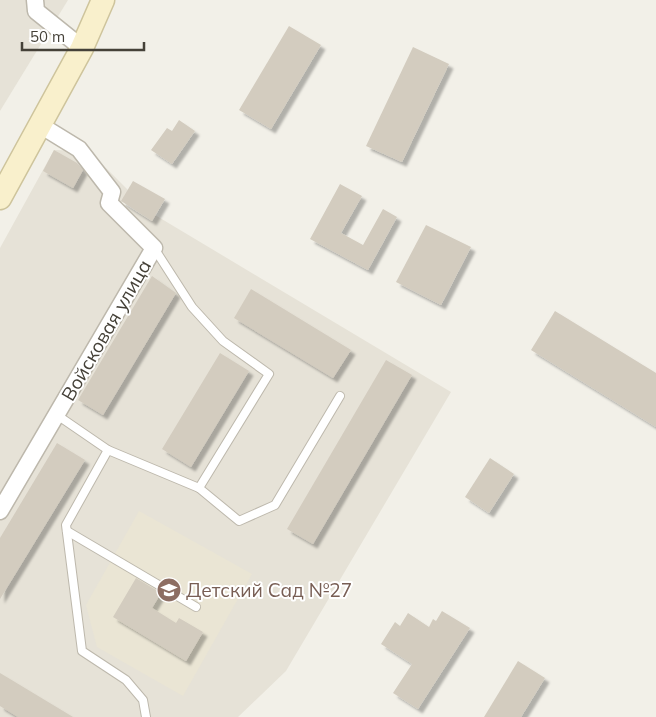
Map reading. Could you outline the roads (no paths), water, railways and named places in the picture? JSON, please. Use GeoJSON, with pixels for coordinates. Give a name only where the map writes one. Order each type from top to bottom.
{"type":"FeatureCollection","features":[{"type":"Feature","properties":{"kind":"main road"},"geometry":{"type":"LineString","coordinates":[[0,198],[82,48],[103,0]]}},
{"type":"Feature","properties":{"kind":"street"},"geometry":{"type":"LineString","coordinates":[[35,0],[36,11],[82,48]]}},
{"type":"Feature","properties":{"kind":"street","name":"Войсковая улица"},"geometry":{"type":"LineString","coordinates":[[0,511],[154,248],[109,203],[112,192],[79,149],[40,125]]}},
{"type":"Feature","properties":{"kind":"lane"},"geometry":{"type":"LineString","coordinates":[[154,248],[192,307],[223,341],[269,374],[199,488]]}},
{"type":"Feature","properties":{"kind":"lane"},"geometry":{"type":"LineString","coordinates":[[56,415],[108,450],[199,488],[239,521],[275,505],[340,396]]}},
{"type":"Feature","properties":{"kind":"lane"},"geometry":{"type":"LineString","coordinates":[[108,450],[66,525],[82,651],[126,680],[143,700],[146,717]]}},
{"type":"Feature","properties":{"kind":"lane"},"geometry":{"type":"LineString","coordinates":[[67,532],[196,607]]}},
{"type":"Feature","properties":{"kind":"place","name":"Детский Сад №27"},"geometry":{"type":"Point","coordinates":[169,590]}}]}
